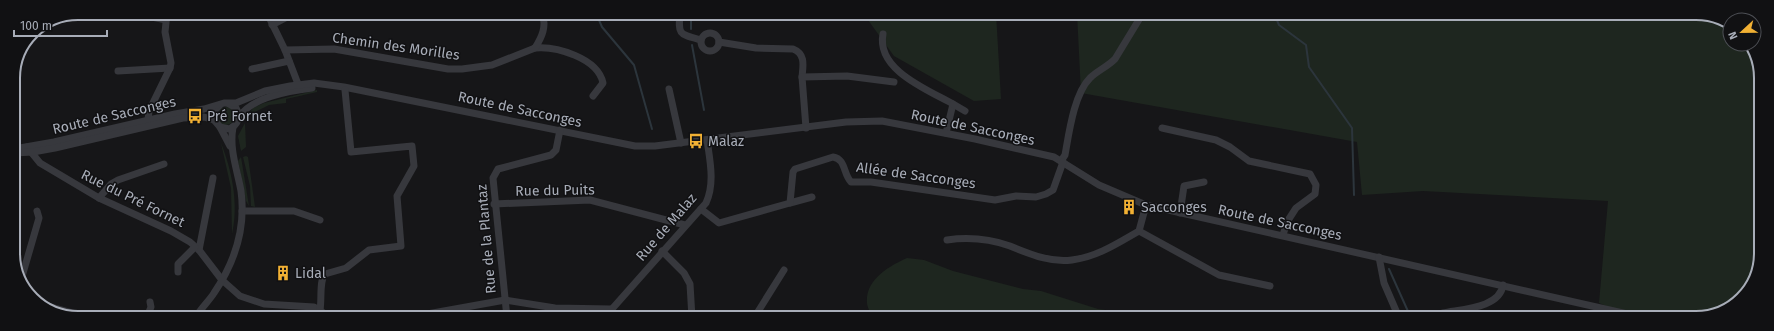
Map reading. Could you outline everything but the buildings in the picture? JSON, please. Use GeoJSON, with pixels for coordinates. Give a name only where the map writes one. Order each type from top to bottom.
{"type":"FeatureCollection","features":[{"type":"Feature","properties":{"kind":"street"},"geometry":{"type":"LineString","coordinates":[[148,120],[149,111],[171,63],[164,32],[166,20]]}},
{"type":"Feature","properties":{"kind":"street"},"geometry":{"type":"LineString","coordinates":[[270,20],[285,50],[298,84],[305,89]]}},
{"type":"Feature","properties":{"kind":"street"},"geometry":{"type":"LineString","coordinates":[[272,25],[282,20]]}},
{"type":"Feature","properties":{"kind":"street"},"geometry":{"type":"LineString","coordinates":[[543,20],[544,31],[535,48],[561,50],[588,62],[598,73],[603,83],[593,96]]}},
{"type":"Feature","properties":{"kind":"street"},"geometry":{"type":"LineString","coordinates":[[679,20],[678,26],[680,31],[686,36],[700,40]]}},
{"type":"Feature","properties":{"kind":"street"},"geometry":{"type":"LineString","coordinates":[[1062,162],[1078,99],[1084,85],[1091,77],[1115,59],[1139,20]]}},
{"type":"Feature","properties":{"kind":"street"},"geometry":{"type":"LineString","coordinates":[[700,40],[703,36],[711,33],[718,38],[719,42]]}},
{"type":"Feature","properties":{"kind":"street"},"geometry":{"type":"LineString","coordinates":[[883,34],[882,47],[893,67],[905,77],[965,111]]}},
{"type":"Feature","properties":{"kind":"street"},"geometry":{"type":"LineString","coordinates":[[700,40],[703,48],[711,51],[715,50],[719,42]]}},
{"type":"Feature","properties":{"kind":"street"},"geometry":{"type":"LineString","coordinates":[[719,42],[756,48],[793,49],[798,51],[802,56],[803,62],[802,77],[806,128]]}},
{"type":"Feature","properties":{"kind":"street","name":"Chemin des Morilles"},"geometry":{"type":"LineString","coordinates":[[285,50],[334,49],[448,69],[462,69],[492,65],[535,48]]}},
{"type":"Feature","properties":{"kind":"street"},"geometry":{"type":"LineString","coordinates":[[252,69],[289,61]]}},
{"type":"Feature","properties":{"kind":"street"},"geometry":{"type":"LineString","coordinates":[[118,71],[170,68]]}},
{"type":"Feature","properties":{"kind":"street"},"geometry":{"type":"LineString","coordinates":[[802,77],[847,76],[894,82]]}},
{"type":"Feature","properties":{"kind":"street"},"geometry":{"type":"LineString","coordinates":[[292,92],[298,84]]}},
{"type":"Feature","properties":{"kind":"street","name":"Route de Sacconges"},"geometry":{"type":"LineString","coordinates":[[228,104],[242,101],[265,92],[298,84],[327,84],[468,111],[635,146],[655,146],[864,121],[882,121],[946,133],[1054,157],[1099,185],[1146,204],[1180,213],[1615,311]]}},
{"type":"Feature","properties":{"kind":"street","name":"Route de Sacconges"},"geometry":{"type":"LineString","coordinates":[[239,117],[248,107],[258,101],[292,92],[323,87],[354,90]]}},
{"type":"Feature","properties":{"kind":"street"},"geometry":{"type":"LineString","coordinates":[[669,89],[681,143]]}},
{"type":"Feature","properties":{"kind":"street"},"geometry":{"type":"LineString","coordinates":[[320,310],[322,299],[321,281],[325,274],[346,268],[369,250],[401,246],[397,196],[414,166],[412,146],[351,152],[345,90]]}},
{"type":"Feature","properties":{"kind":"street"},"geometry":{"type":"LineString","coordinates":[[220,128],[224,129],[233,127],[237,123],[239,117],[236,108],[228,104],[220,105],[214,112],[214,120],[232,150]]}},
{"type":"Feature","properties":{"kind":"street"},"geometry":{"type":"LineString","coordinates":[[946,133],[953,104]]}},
{"type":"Feature","properties":{"kind":"street","name":"Route de Sacconges"},"geometry":{"type":"LineString","coordinates":[[20,149],[30,150],[148,120],[180,113],[204,110],[220,105]]}},
{"type":"Feature","properties":{"kind":"street","name":"Route de Sacconges"},"geometry":{"type":"LineString","coordinates":[[20,152],[178,118],[204,117],[214,120]]}},
{"type":"Feature","properties":{"kind":"street"},"geometry":{"type":"LineString","coordinates":[[200,311],[231,265],[240,238],[242,211],[241,191],[232,150],[233,127]]}},
{"type":"Feature","properties":{"kind":"street"},"geometry":{"type":"LineString","coordinates":[[1162,128],[1216,140],[1230,147],[1249,161],[1310,174],[1316,185],[1315,194],[1296,208],[1287,222],[1283,235]]}},
{"type":"Feature","properties":{"kind":"street","name":"Rue de la Plantaz"},"geometry":{"type":"LineString","coordinates":[[506,311],[492,182],[494,173],[502,168],[551,155],[556,150],[560,130]]}},
{"type":"Feature","properties":{"kind":"street","name":"Rue de Malaz"},"geometry":{"type":"LineString","coordinates":[[611,309],[706,203],[710,190],[711,168],[707,140]]}},
{"type":"Feature","properties":{"kind":"street","name":"Rue du Pré Fornet"},"geometry":{"type":"LineString","coordinates":[[30,150],[40,163],[99,198],[171,230],[197,248],[222,280],[240,296],[257,303],[309,306],[320,310]]}},
{"type":"Feature","properties":{"kind":"street","name":"Allée de Sacconges"},"geometry":{"type":"LineString","coordinates":[[790,203],[795,168],[833,157],[840,159],[851,182],[871,182],[995,200],[1016,196],[1036,197],[1046,194],[1053,190],[1062,162]]}},
{"type":"Feature","properties":{"kind":"street"},"geometry":{"type":"LineString","coordinates":[[99,198],[111,184],[118,180],[164,164]]}},
{"type":"Feature","properties":{"kind":"street"},"geometry":{"type":"LineString","coordinates":[[178,272],[178,264],[197,248],[213,178]]}},
{"type":"Feature","properties":{"kind":"street"},"geometry":{"type":"LineString","coordinates":[[1180,213],[1184,186],[1204,182]]}},
{"type":"Feature","properties":{"kind":"street"},"geometry":{"type":"LineString","coordinates":[[701,209],[719,223],[812,197]]}},
{"type":"Feature","properties":{"kind":"street","name":"Rue du Puits"},"geometry":{"type":"LineString","coordinates":[[494,204],[590,200],[685,225]]}},
{"type":"Feature","properties":{"kind":"street"},"geometry":{"type":"LineString","coordinates":[[947,240],[966,238],[985,239],[1010,246],[1044,259],[1071,261],[1095,255],[1139,231],[1146,204]]}},
{"type":"Feature","properties":{"kind":"street"},"geometry":{"type":"LineString","coordinates":[[23,272],[39,218],[37,211]]}},
{"type":"Feature","properties":{"kind":"street"},"geometry":{"type":"LineString","coordinates":[[242,211],[294,211],[320,220]]}},
{"type":"Feature","properties":{"kind":"street"},"geometry":{"type":"LineString","coordinates":[[1139,231],[1220,275],[1270,286]]}},
{"type":"Feature","properties":{"kind":"street"},"geometry":{"type":"LineString","coordinates":[[662,251],[684,273],[690,284],[692,311]]}},
{"type":"Feature","properties":{"kind":"street"},"geometry":{"type":"LineString","coordinates":[[1379,257],[1384,283],[1396,311]]}},
{"type":"Feature","properties":{"kind":"street"},"geometry":{"type":"LineString","coordinates":[[758,311],[784,270]]}},
{"type":"Feature","properties":{"kind":"street"},"geometry":{"type":"LineString","coordinates":[[1452,311],[1492,302],[1501,293],[1503,285]]}},
{"type":"Feature","properties":{"kind":"street"},"geometry":{"type":"LineString","coordinates":[[449,311],[505,300],[555,308],[611,309]]}},
{"type":"Feature","properties":{"kind":"street"},"geometry":{"type":"LineString","coordinates":[[149,311],[150,302]]}},
{"type":"Feature","properties":{"kind":"shaded area"},"geometry":{"type":"Polygon","coordinates":[[[868,20],[996,20],[1001,99],[974,101],[894,56],[868,20]]]}},
{"type":"Feature","properties":{"kind":"shaded area"},"geometry":{"type":"Polygon","coordinates":[[[1077,20],[1703,20],[1722,26],[1722,52],[1748,52],[1753,67],[1754,260],[1751,272],[1740,291],[1734,297],[1715,308],[1696,311],[1618,311],[1599,303],[1608,201],[1423,191],[1362,195],[1357,142],[1081,93],[1077,20]]]}},
{"type":"Feature","properties":{"kind":"shaded area"},"geometry":{"type":"Polygon","coordinates":[[[317,90],[317,92],[286,99],[286,103],[269,105],[247,116],[253,108],[264,103],[317,90]]]}},
{"type":"Feature","properties":{"kind":"shaded area"},"geometry":{"type":"Polygon","coordinates":[[[226,107],[230,108],[234,112],[234,120],[230,124],[226,125],[222,124],[218,120],[217,116],[218,112],[222,108],[226,107]]]}},
{"type":"Feature","properties":{"kind":"shaded area"},"geometry":{"type":"Polygon","coordinates":[[[245,123],[246,147],[241,151],[238,136],[245,123]]]}},
{"type":"Feature","properties":{"kind":"shaded area"},"geometry":{"type":"Polygon","coordinates":[[[221,143],[233,188],[235,211],[232,234],[231,188],[221,143]]]}},
{"type":"Feature","properties":{"kind":"shaded area"},"geometry":{"type":"Polygon","coordinates":[[[241,157],[249,206],[246,201],[238,161],[241,157]]]}},
{"type":"Feature","properties":{"kind":"shaded area"},"geometry":{"type":"Polygon","coordinates":[[[243,157],[248,157],[255,207],[251,206],[250,186],[243,157]]]}},
{"type":"Feature","properties":{"kind":"shaded area"},"geometry":{"type":"Polygon","coordinates":[[[907,258],[924,260],[953,271],[1023,289],[1041,291],[1098,309],[1113,311],[870,311],[867,303],[867,295],[870,287],[880,275],[893,265],[907,258]]]}},
{"type":"Feature","properties":{"kind":"waterway"},"geometry":{"type":"LineString","coordinates":[[599,20],[602,27],[634,65],[652,129]]}},
{"type":"Feature","properties":{"kind":"waterway"},"geometry":{"type":"LineString","coordinates":[[691,20],[691,29]]}},
{"type":"Feature","properties":{"kind":"waterway"},"geometry":{"type":"LineString","coordinates":[[1277,20],[1279,25],[1306,45],[1309,67],[1352,128],[1354,195]]}},
{"type":"Feature","properties":{"kind":"waterway"},"geometry":{"type":"LineString","coordinates":[[692,45],[704,110]]}},
{"type":"Feature","properties":{"kind":"waterway"},"geometry":{"type":"LineString","coordinates":[[1389,269],[1408,311]]}},
{"type":"Feature","properties":{"kind":"place","name":"Pré Fornet"},"geometry":{"type":"Point","coordinates":[195,116]}},
{"type":"Feature","properties":{"kind":"place","name":"Malaz"},"geometry":{"type":"Point","coordinates":[696,141]}},
{"type":"Feature","properties":{"kind":"place","name":"Sacconges"},"geometry":{"type":"Point","coordinates":[1129,207]}},
{"type":"Feature","properties":{"kind":"place","name":"Lidal"},"geometry":{"type":"Point","coordinates":[283,273]}}]}
